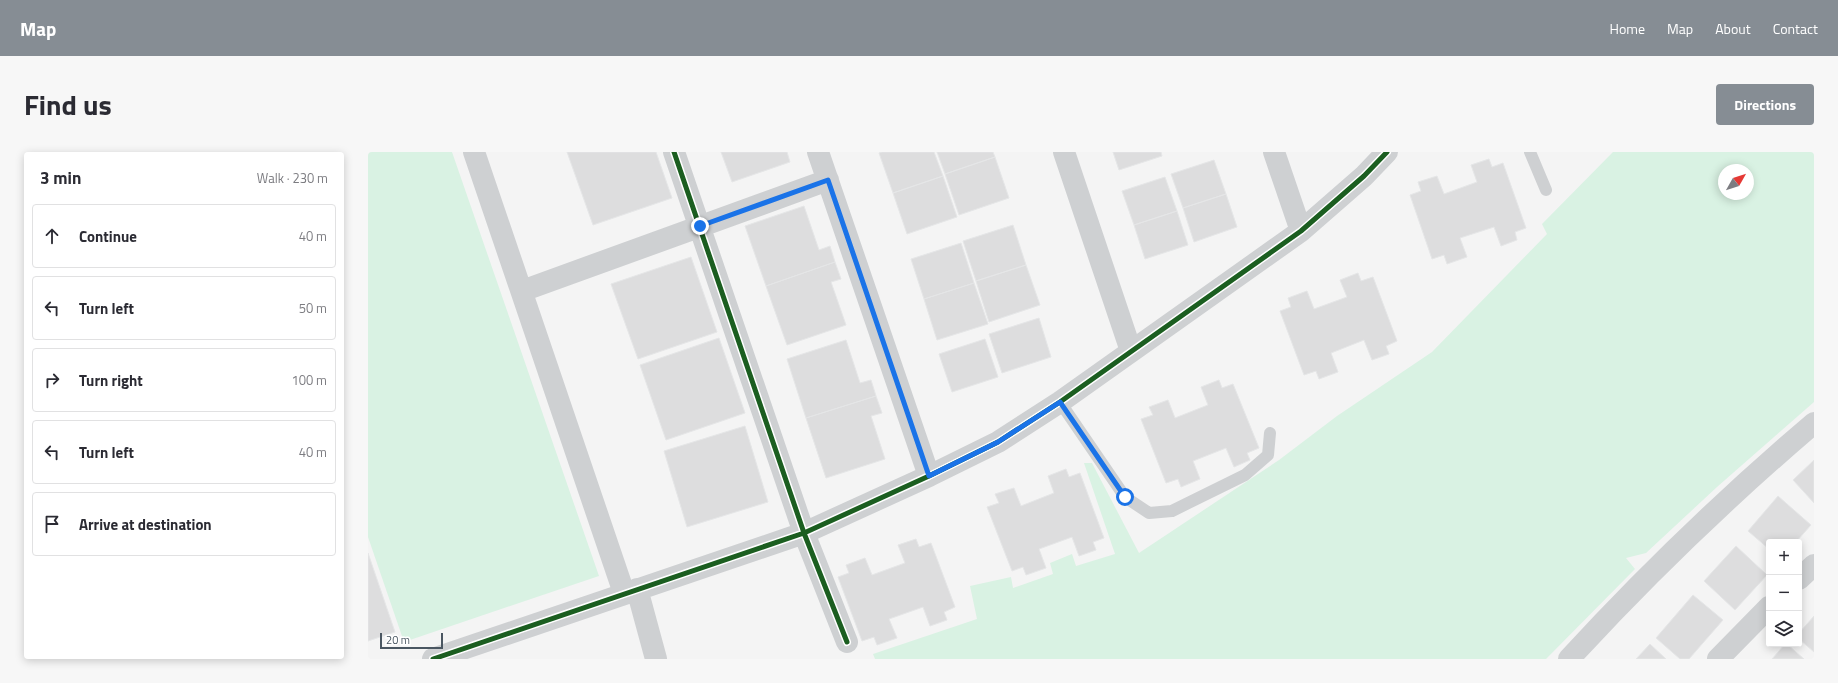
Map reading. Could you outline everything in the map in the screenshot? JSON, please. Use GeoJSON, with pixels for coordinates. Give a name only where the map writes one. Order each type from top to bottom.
{"type":"FeatureCollection","features":[{"type":"Feature","properties":{"kind":"street"},"geometry":{"type":"LineString","coordinates":[[474,152],[522,290],[656,659]]}},
{"type":"Feature","properties":{"kind":"street"},"geometry":{"type":"LineString","coordinates":[[674,152],[804,533],[847,642]]}},
{"type":"Feature","properties":{"kind":"street"},"geometry":{"type":"LineString","coordinates":[[818,152],[929,476]]}},
{"type":"Feature","properties":{"kind":"street"},"geometry":{"type":"LineString","coordinates":[[1064,152],[1131,351]]}},
{"type":"Feature","properties":{"kind":"street"},"geometry":{"type":"LineString","coordinates":[[1274,152],[1301,232]]}},
{"type":"Feature","properties":{"kind":"street"},"geometry":{"type":"LineString","coordinates":[[433,659],[804,533],[929,476],[998,442],[1060,402],[1301,232],[1364,176],[1387,152]]}},
{"type":"Feature","properties":{"kind":"street"},"geometry":{"type":"LineString","coordinates":[[522,290],[828,180]]}},
{"type":"Feature","properties":{"kind":"street"},"geometry":{"type":"LineString","coordinates":[[1569,659],[1629,593],[1696,527],[1758,470],[1814,423]]}},
{"type":"Feature","properties":{"kind":"street"},"geometry":{"type":"LineString","coordinates":[[1802,576],[1814,565]]}},
{"type":"Feature","properties":{"kind":"street"},"geometry":{"type":"LineString","coordinates":[[1718,659],[1766,610]]}},
{"type":"Feature","properties":{"kind":"lane"},"geometry":{"type":"LineString","coordinates":[[1530,152],[1546,190]]}},
{"type":"Feature","properties":{"kind":"lane"},"geometry":{"type":"LineString","coordinates":[[1060,402],[1125,497],[1149,513],[1172,511],[1245,475],[1268,456],[1270,433]]}},
{"type":"Feature","properties":{"kind":"green space"},"geometry":{"type":"Polygon","coordinates":[[[368,152],[452,152],[599,576],[404,642],[368,537],[368,152]]]}},
{"type":"Feature","properties":{"kind":"green space"},"geometry":{"type":"Polygon","coordinates":[[[1613,152],[1814,152],[1814,402],[1717,487],[1646,553],[1626,558],[1635,569],[1546,659],[875,659],[873,654],[977,619],[970,586],[1011,577],[1013,588],[1053,574],[1050,563],[1072,554],[1076,566],[1115,554],[1084,463],[1092,463],[1139,553],[1279,460],[1337,416],[1432,352],[1547,234],[1542,224],[1613,152]]]}},
{"type":"Feature","properties":{"kind":"building"},"geometry":{"type":"Polygon","coordinates":[[[567,152],[656,152],[672,198],[593,225],[567,152]]]}},
{"type":"Feature","properties":{"kind":"building"},"geometry":{"type":"Polygon","coordinates":[[[721,152],[787,152],[790,162],[732,182],[721,152]]]}},
{"type":"Feature","properties":{"kind":"building"},"geometry":{"type":"Polygon","coordinates":[[[934,152],[943,176],[893,193],[879,153],[934,152]]]}},
{"type":"Feature","properties":{"kind":"building"},"geometry":{"type":"Polygon","coordinates":[[[937,152],[993,152],[995,157],[945,174],[937,152]]]}},
{"type":"Feature","properties":{"kind":"building"},"geometry":{"type":"Polygon","coordinates":[[[1113,152],[1161,152],[1162,156],[1119,170],[1113,152]]]}},
{"type":"Feature","properties":{"kind":"building"},"geometry":{"type":"Polygon","coordinates":[[[995,157],[1009,198],[959,215],[945,174],[995,157]]]}},
{"type":"Feature","properties":{"kind":"building"},"geometry":{"type":"Polygon","coordinates":[[[1489,159],[1492,167],[1503,163],[1526,228],[1515,232],[1517,240],[1501,246],[1494,227],[1460,238],[1467,257],[1447,264],[1444,255],[1432,259],[1410,195],[1421,191],[1418,182],[1437,176],[1444,194],[1477,182],[1471,165],[1489,159]]]}},
{"type":"Feature","properties":{"kind":"building"},"geometry":{"type":"Polygon","coordinates":[[[1214,160],[1226,194],[1183,208],[1171,174],[1214,160]]]}},
{"type":"Feature","properties":{"kind":"building"},"geometry":{"type":"Polygon","coordinates":[[[943,176],[957,217],[907,234],[893,193],[943,176]]]}},
{"type":"Feature","properties":{"kind":"building"},"geometry":{"type":"Polygon","coordinates":[[[1165,177],[1177,211],[1134,225],[1122,191],[1165,177]]]}},
{"type":"Feature","properties":{"kind":"building"},"geometry":{"type":"Polygon","coordinates":[[[1226,194],[1237,227],[1194,242],[1183,208],[1226,194]]]}},
{"type":"Feature","properties":{"kind":"building"},"geometry":{"type":"Polygon","coordinates":[[[804,206],[819,250],[830,246],[835,262],[766,286],[745,226],[804,206]]]}},
{"type":"Feature","properties":{"kind":"building"},"geometry":{"type":"Polygon","coordinates":[[[1177,211],[1188,245],[1145,259],[1134,225],[1177,211]]]}},
{"type":"Feature","properties":{"kind":"building"},"geometry":{"type":"Polygon","coordinates":[[[1013,225],[1026,265],[976,281],[963,241],[1013,225]]]}},
{"type":"Feature","properties":{"kind":"building"},"geometry":{"type":"Polygon","coordinates":[[[961,243],[974,283],[924,299],[911,259],[961,243]]]}},
{"type":"Feature","properties":{"kind":"building"},"geometry":{"type":"Polygon","coordinates":[[[691,257],[717,332],[638,359],[611,284],[691,257]]]}},
{"type":"Feature","properties":{"kind":"building"},"geometry":{"type":"Polygon","coordinates":[[[835,262],[841,279],[831,282],[846,325],[787,345],[766,286],[835,262]]]}},
{"type":"Feature","properties":{"kind":"building"},"geometry":{"type":"Polygon","coordinates":[[[1026,265],[1040,305],[989,322],[976,281],[1026,265]]]}},
{"type":"Feature","properties":{"kind":"building"},"geometry":{"type":"Polygon","coordinates":[[[1358,273],[1361,281],[1373,277],[1397,341],[1386,346],[1389,354],[1372,360],[1364,340],[1331,353],[1338,372],[1319,379],[1316,371],[1304,375],[1280,311],[1291,307],[1288,298],[1307,291],[1314,309],[1347,297],[1340,280],[1358,273]]]}},
{"type":"Feature","properties":{"kind":"building"},"geometry":{"type":"Polygon","coordinates":[[[974,283],[988,324],[937,340],[924,299],[974,283]]]}},
{"type":"Feature","properties":{"kind":"building"},"geometry":{"type":"Polygon","coordinates":[[[1039,318],[1051,357],[1002,373],[989,334],[1039,318]]]}},
{"type":"Feature","properties":{"kind":"building"},"geometry":{"type":"Polygon","coordinates":[[[719,338],[745,413],[666,440],[640,365],[719,338]]]}},
{"type":"Feature","properties":{"kind":"building"},"geometry":{"type":"Polygon","coordinates":[[[985,339],[998,377],[952,392],[939,354],[985,339]]]}},
{"type":"Feature","properties":{"kind":"building"},"geometry":{"type":"Polygon","coordinates":[[[846,340],[860,383],[871,380],[876,396],[806,418],[787,359],[846,340]]]}},
{"type":"Feature","properties":{"kind":"building"},"geometry":{"type":"Polygon","coordinates":[[[1219,380],[1222,388],[1233,384],[1259,448],[1247,453],[1250,460],[1234,467],[1226,448],[1193,461],[1200,479],[1181,487],[1178,479],[1166,483],[1141,419],[1153,415],[1149,407],[1168,400],[1175,418],[1208,405],[1201,387],[1219,380]]]}},
{"type":"Feature","properties":{"kind":"building"},"geometry":{"type":"Polygon","coordinates":[[[876,396],[882,413],[871,416],[885,459],[826,478],[806,418],[876,396]]]}},
{"type":"Feature","properties":{"kind":"building"},"geometry":{"type":"Polygon","coordinates":[[[745,426],[768,502],[687,527],[664,451],[745,426]]]}},
{"type":"Feature","properties":{"kind":"building"},"geometry":{"type":"Polygon","coordinates":[[[1814,460],[1814,503],[1793,480],[1814,460]]]}},
{"type":"Feature","properties":{"kind":"building"},"geometry":{"type":"Polygon","coordinates":[[[1066,469],[1069,477],[1080,473],[1104,538],[1093,542],[1096,550],[1079,556],[1072,537],[1039,549],[1046,568],[1026,575],[1023,567],[1012,571],[987,507],[999,503],[995,494],[1014,488],[1021,506],[1054,493],[1048,476],[1066,469]]]}},
{"type":"Feature","properties":{"kind":"building"},"geometry":{"type":"Polygon","coordinates":[[[1778,496],[1811,525],[1799,539],[1766,539],[1766,546],[1748,531],[1778,496]]]}},
{"type":"Feature","properties":{"kind":"building"},"geometry":{"type":"Polygon","coordinates":[[[916,539],[919,547],[931,543],[955,607],[944,612],[947,620],[930,626],[923,607],[889,619],[897,638],[877,645],[874,637],[862,641],[838,577],[849,573],[846,565],[865,558],[872,575],[905,563],[898,545],[916,539]]]}},
{"type":"Feature","properties":{"kind":"building"},"geometry":{"type":"Polygon","coordinates":[[[1736,546],[1766,574],[1766,576],[1735,610],[1704,581],[1736,546]]]}},
{"type":"Feature","properties":{"kind":"building"},"geometry":{"type":"Polygon","coordinates":[[[368,553],[395,632],[368,641],[368,553]]]}},
{"type":"Feature","properties":{"kind":"building"},"geometry":{"type":"Polygon","coordinates":[[[1693,595],[1723,620],[1689,659],[1680,659],[1656,638],[1693,595]]]}},
{"type":"Feature","properties":{"kind":"building"},"geometry":{"type":"Polygon","coordinates":[[[1814,616],[1814,652],[1802,642],[1802,630],[1814,616]]]}},
{"type":"Feature","properties":{"kind":"building"},"geometry":{"type":"Polygon","coordinates":[[[1650,644],[1666,659],[1636,659],[1650,644]]]}},
{"type":"Feature","properties":{"kind":"building"},"geometry":{"type":"Polygon","coordinates":[[[1782,647],[1790,647],[1804,659],[1772,659],[1782,647]]]}},
{"type":"Feature","properties":{"kind":"cycle path"},"geometry":{"type":"LineString","coordinates":[[674,152],[804,533],[847,642]]}},
{"type":"Feature","properties":{"kind":"cycle path"},"geometry":{"type":"LineString","coordinates":[[433,659],[804,533],[929,476],[998,442],[1060,402],[1301,231],[1364,176],[1387,152]]}},
{"type":"Feature","properties":{"kind":"route"},"geometry":{"type":"LineString","coordinates":[[700,226],[828,180],[929,476],[998,442],[1060,402],[1125,497]]}}]}
